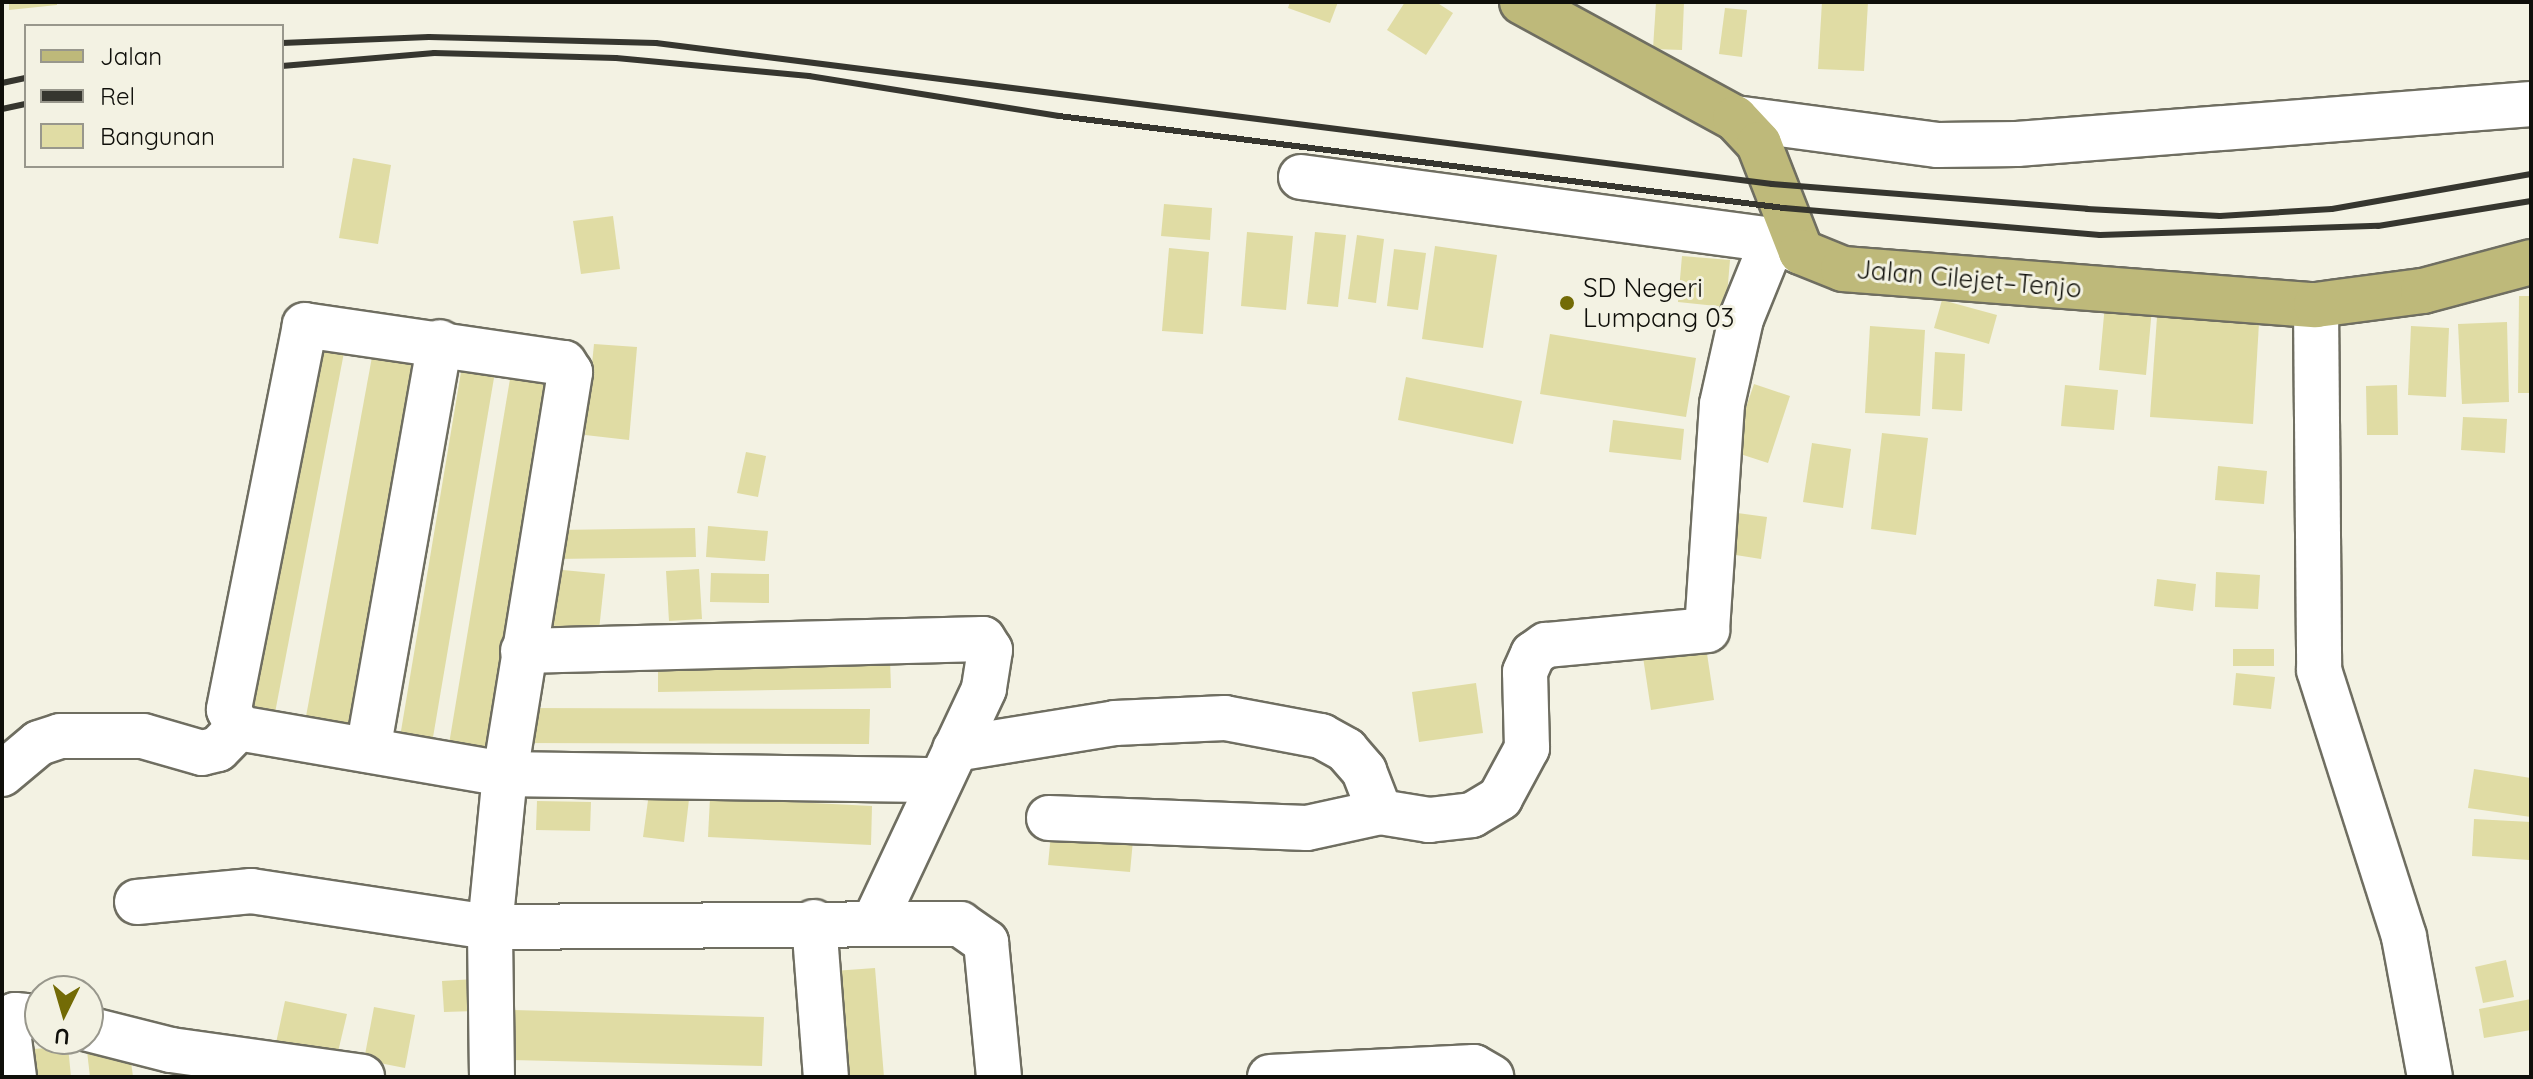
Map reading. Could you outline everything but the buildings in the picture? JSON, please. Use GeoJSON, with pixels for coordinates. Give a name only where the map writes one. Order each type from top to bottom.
{"type":"FeatureCollection","features":[{"type":"Feature","properties":{"kind":"main road"},"geometry":{"type":"LineString","coordinates":[[1522,2],[1735,118],[1759,144],[1787,246]]}},
{"type":"Feature","properties":{"kind":"main road","name":"Jalan Cilejet–Tenjo"},"geometry":{"type":"LineString","coordinates":[[1787,246],[1843,269],[2316,305],[2423,291],[2531,262]]}},
{"type":"Feature","properties":{"kind":"street"},"geometry":{"type":"LineString","coordinates":[[1735,118],[1938,145],[2017,144],[2531,104]]}},
{"type":"Feature","properties":{"kind":"street"},"geometry":{"type":"LineString","coordinates":[[1049,818],[1307,828],[1380,812],[1429,820],[1472,815],[1500,798],[1527,748],[1525,672],[1546,645],[1707,630],[1722,404],[1741,319],[1787,246],[1301,177]]}},
{"type":"Feature","properties":{"kind":"street"},"geometry":{"type":"LineString","coordinates":[[2316,305],[2319,670],[2404,937],[2430,1077]]}},
{"type":"Feature","properties":{"kind":"street"},"geometry":{"type":"LineString","coordinates":[[238,728],[229,710],[301,332],[312,324],[564,363],[570,372],[505,774],[490,927],[492,1077]]}},
{"type":"Feature","properties":{"kind":"street"},"geometry":{"type":"LineString","coordinates":[[368,750],[440,342]]}},
{"type":"Feature","properties":{"kind":"street"},"geometry":{"type":"LineString","coordinates":[[523,651],[969,635],[990,650],[984,689],[874,923]]}},
{"type":"Feature","properties":{"kind":"street"},"geometry":{"type":"LineString","coordinates":[[238,728],[505,774],[947,764],[1115,723],[1225,718],[1321,736],[1346,750],[1364,771],[1380,812]]}},
{"type":"Feature","properties":{"kind":"street"},"geometry":{"type":"LineString","coordinates":[[2,774],[39,743],[60,736],[143,736],[202,753],[218,749],[238,728]]}},
{"type":"Feature","properties":{"kind":"street"},"geometry":{"type":"LineString","coordinates":[[137,902],[251,891],[490,927],[814,922],[960,924],[986,942],[999,1077]]}},
{"type":"Feature","properties":{"kind":"street"},"geometry":{"type":"LineString","coordinates":[[814,922],[826,1077]]}},
{"type":"Feature","properties":{"kind":"street"},"geometry":{"type":"LineString","coordinates":[[14,1077],[7,1024],[15,1015],[24,1016]]}},
{"type":"Feature","properties":{"kind":"street"},"geometry":{"type":"LineString","coordinates":[[104,1036],[173,1064],[342,1076]]}},
{"type":"Feature","properties":{"kind":"street"},"geometry":{"type":"LineString","coordinates":[[1270,1077],[1474,1067],[1491,1077]]}},
{"type":"Feature","properties":{"kind":"railway"},"geometry":{"type":"LineString","coordinates":[[284,43],[429,37],[656,43],[1772,184],[2087,209],[2220,216],[2332,209],[2531,174]]}},
{"type":"Feature","properties":{"kind":"railway"},"geometry":{"type":"LineString","coordinates":[[284,66],[434,53],[616,58],[809,76],[1059,116],[1784,208],[2100,235],[2378,226],[2531,201]]}},
{"type":"Feature","properties":{"kind":"railway"},"geometry":{"type":"LineString","coordinates":[[2,83],[24,78]]}},
{"type":"Feature","properties":{"kind":"railway"},"geometry":{"type":"LineString","coordinates":[[2,109],[24,104]]}},
{"type":"Feature","properties":{"kind":"place","name":"SD Negeri Lumpang 03"},"geometry":{"type":"Point","coordinates":[1567,303]}}]}
